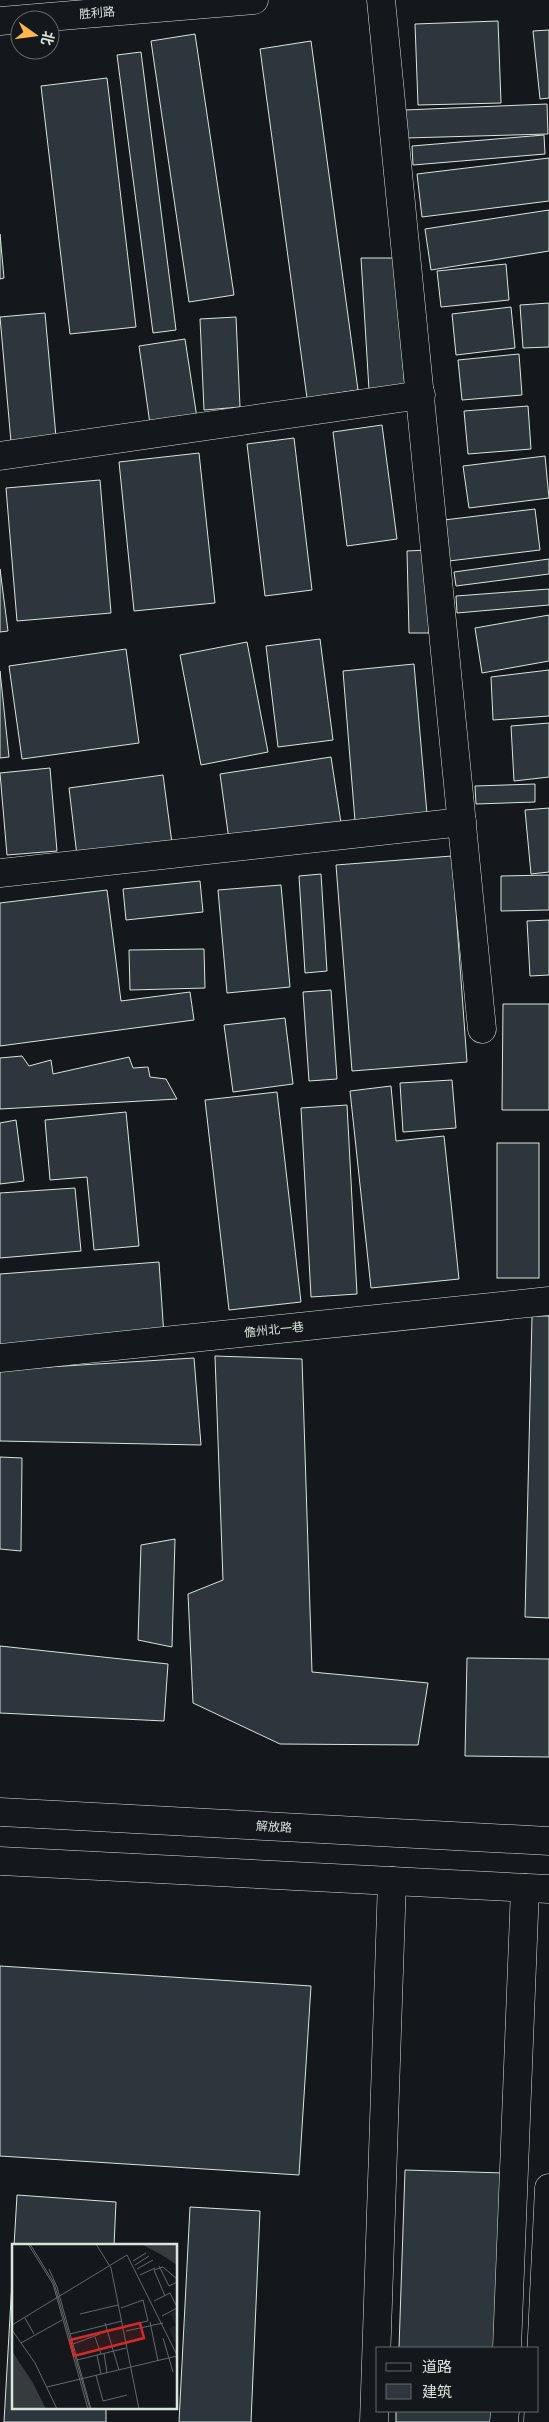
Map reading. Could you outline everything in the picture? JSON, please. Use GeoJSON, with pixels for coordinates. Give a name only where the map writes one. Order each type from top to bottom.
{"type":"FeatureCollection","features":[{"type":"Feature","properties":{"kind":"street","name":"胜利路"},"geometry":{"type":"LineString","coordinates":[[0,22],[254,0]]}},
{"type":"Feature","properties":{"kind":"street"},"geometry":{"type":"LineString","coordinates":[[381,0],[482,1029]]}},
{"type":"Feature","properties":{"kind":"street"},"geometry":{"type":"LineString","coordinates":[[0,456],[421,395]]}},
{"type":"Feature","properties":{"kind":"street"},"geometry":{"type":"LineString","coordinates":[[0,873],[462,822]]}},
{"type":"Feature","properties":{"kind":"street","name":"儋州北一巷"},"geometry":{"type":"LineString","coordinates":[[0,1358],[549,1301]]}},
{"type":"Feature","properties":{"kind":"street","name":"解放路"},"geometry":{"type":"LineString","coordinates":[[0,1812],[549,1841]]}},
{"type":"Feature","properties":{"kind":"street"},"geometry":{"type":"LineString","coordinates":[[0,1861],[537,1888],[507,2347]]}},
{"type":"Feature","properties":{"kind":"street"},"geometry":{"type":"LineString","coordinates":[[376,2347],[392,1881]]}},
{"type":"Feature","properties":{"kind":"street"},"geometry":{"type":"LineString","coordinates":[[539,2401],[549,2188]]}},
{"type":"Feature","properties":{"kind":"street"},"geometry":{"type":"LineString","coordinates":[[374,2422],[376,2362]]}},
{"type":"Feature","properties":{"kind":"building"},"geometry":{"type":"Polygon","coordinates":[[[498,21],[501,103],[418,105],[415,24],[498,21]]]}},
{"type":"Feature","properties":{"kind":"building"},"geometry":{"type":"Polygon","coordinates":[[[549,30],[549,98],[540,99],[533,31],[549,30]]]}},
{"type":"Feature","properties":{"kind":"building"},"geometry":{"type":"Polygon","coordinates":[[[195,34],[234,295],[189,302],[151,41],[195,34]]]}},
{"type":"Feature","properties":{"kind":"building"},"geometry":{"type":"Polygon","coordinates":[[[311,41],[358,390],[307,398],[260,49],[311,41]]]}},
{"type":"Feature","properties":{"kind":"building"},"geometry":{"type":"Polygon","coordinates":[[[141,52],[176,330],[153,333],[117,55],[141,52]]]}},
{"type":"Feature","properties":{"kind":"building"},"geometry":{"type":"Polygon","coordinates":[[[107,78],[136,327],[70,334],[41,86],[107,78]]]}},
{"type":"Feature","properties":{"kind":"building"},"geometry":{"type":"Polygon","coordinates":[[[547,104],[548,134],[406,138],[405,110],[547,104]]]}},
{"type":"Feature","properties":{"kind":"building"},"geometry":{"type":"Polygon","coordinates":[[[544,135],[545,154],[413,165],[412,146],[544,135]]]}},
{"type":"Feature","properties":{"kind":"building"},"geometry":{"type":"Polygon","coordinates":[[[549,158],[549,201],[422,217],[417,174],[549,158]]]}},
{"type":"Feature","properties":{"kind":"building"},"geometry":{"type":"Polygon","coordinates":[[[549,210],[549,251],[431,270],[425,229],[549,210]]]}},
{"type":"Feature","properties":{"kind":"building"},"geometry":{"type":"Polygon","coordinates":[[[0,234],[4,278],[0,279],[0,234]]]}},
{"type":"Feature","properties":{"kind":"building"},"geometry":{"type":"Polygon","coordinates":[[[361,258],[395,258],[405,389],[369,390],[361,258]]]}},
{"type":"Feature","properties":{"kind":"building"},"geometry":{"type":"Polygon","coordinates":[[[506,264],[509,300],[441,307],[437,271],[506,264]]]}},
{"type":"Feature","properties":{"kind":"building"},"geometry":{"type":"Polygon","coordinates":[[[549,303],[549,347],[523,348],[520,305],[549,303]]]}},
{"type":"Feature","properties":{"kind":"building"},"geometry":{"type":"Polygon","coordinates":[[[511,307],[515,348],[456,355],[452,314],[511,307]]]}},
{"type":"Feature","properties":{"kind":"building"},"geometry":{"type":"Polygon","coordinates":[[[45,313],[56,437],[11,442],[0,317],[45,313]]]}},
{"type":"Feature","properties":{"kind":"building"},"geometry":{"type":"Polygon","coordinates":[[[236,317],[240,407],[204,410],[200,319],[236,317]]]}},
{"type":"Feature","properties":{"kind":"building"},"geometry":{"type":"Polygon","coordinates":[[[185,339],[197,418],[150,424],[139,346],[185,339]]]}},
{"type":"Feature","properties":{"kind":"building"},"geometry":{"type":"Polygon","coordinates":[[[519,354],[522,395],[462,400],[458,360],[519,354]]]}},
{"type":"Feature","properties":{"kind":"building"},"geometry":{"type":"Polygon","coordinates":[[[528,406],[531,449],[468,454],[464,411],[528,406]]]}},
{"type":"Feature","properties":{"kind":"building"},"geometry":{"type":"Polygon","coordinates":[[[382,425],[397,539],[347,546],[333,432],[382,425]]]}},
{"type":"Feature","properties":{"kind":"building"},"geometry":{"type":"Polygon","coordinates":[[[294,438],[312,590],[265,596],[247,444],[294,438]]]}},
{"type":"Feature","properties":{"kind":"building"},"geometry":{"type":"Polygon","coordinates":[[[199,453],[215,603],[134,611],[119,462],[199,453]]]}},
{"type":"Feature","properties":{"kind":"building"},"geometry":{"type":"Polygon","coordinates":[[[545,456],[549,498],[469,508],[463,466],[545,456]]]}},
{"type":"Feature","properties":{"kind":"building"},"geometry":{"type":"Polygon","coordinates":[[[100,480],[111,613],[17,621],[6,488],[100,480]]]}},
{"type":"Feature","properties":{"kind":"building"},"geometry":{"type":"Polygon","coordinates":[[[535,509],[540,550],[449,561],[444,520],[535,509]]]}},
{"type":"Feature","properties":{"kind":"building"},"geometry":{"type":"Polygon","coordinates":[[[427,550],[429,633],[409,633],[407,551],[427,550]]]}},
{"type":"Feature","properties":{"kind":"building"},"geometry":{"type":"Polygon","coordinates":[[[549,559],[549,574],[456,586],[454,572],[549,559]]]}},
{"type":"Feature","properties":{"kind":"building"},"geometry":{"type":"Polygon","coordinates":[[[0,569],[8,631],[0,632],[0,569]]]}},
{"type":"Feature","properties":{"kind":"building"},"geometry":{"type":"Polygon","coordinates":[[[549,589],[549,605],[457,613],[456,596],[549,589]]]}},
{"type":"Feature","properties":{"kind":"building"},"geometry":{"type":"Polygon","coordinates":[[[549,615],[549,661],[482,673],[475,628],[549,615]]]}},
{"type":"Feature","properties":{"kind":"building"},"geometry":{"type":"Polygon","coordinates":[[[320,639],[333,740],[278,747],[266,646],[320,639]]]}},
{"type":"Feature","properties":{"kind":"building"},"geometry":{"type":"Polygon","coordinates":[[[247,642],[268,752],[201,765],[180,655],[247,642]]]}},
{"type":"Feature","properties":{"kind":"building"},"geometry":{"type":"Polygon","coordinates":[[[126,649],[139,743],[22,759],[9,666],[126,649]]]}},
{"type":"Feature","properties":{"kind":"building"},"geometry":{"type":"Polygon","coordinates":[[[414,664],[427,814],[355,821],[343,671],[414,664]]]}},
{"type":"Feature","properties":{"kind":"building"},"geometry":{"type":"Polygon","coordinates":[[[549,670],[549,716],[493,720],[491,677],[549,670]]]}},
{"type":"Feature","properties":{"kind":"building"},"geometry":{"type":"Polygon","coordinates":[[[0,671],[9,757],[0,758],[0,671]]]}},
{"type":"Feature","properties":{"kind":"building"},"geometry":{"type":"Polygon","coordinates":[[[549,723],[549,777],[514,781],[511,726],[549,723]]]}},
{"type":"Feature","properties":{"kind":"building"},"geometry":{"type":"Polygon","coordinates":[[[331,757],[341,823],[229,840],[220,774],[331,757]]]}},
{"type":"Feature","properties":{"kind":"building"},"geometry":{"type":"Polygon","coordinates":[[[50,768],[57,851],[7,855],[0,773],[50,768]]]}},
{"type":"Feature","properties":{"kind":"building"},"geometry":{"type":"Polygon","coordinates":[[[163,775],[172,843],[77,856],[69,788],[163,775]]]}},
{"type":"Feature","properties":{"kind":"building"},"geometry":{"type":"Polygon","coordinates":[[[535,784],[535,802],[476,804],[475,786],[535,784]]]}},
{"type":"Feature","properties":{"kind":"building"},"geometry":{"type":"Polygon","coordinates":[[[549,808],[549,872],[531,874],[525,810],[549,808]]]}},
{"type":"Feature","properties":{"kind":"building"},"geometry":{"type":"Polygon","coordinates":[[[452,856],[467,1062],[352,1071],[336,865],[452,856]]]}},
{"type":"Feature","properties":{"kind":"building"},"geometry":{"type":"Polygon","coordinates":[[[321,874],[327,971],[305,973],[299,876],[321,874]]]}},
{"type":"Feature","properties":{"kind":"building"},"geometry":{"type":"Polygon","coordinates":[[[549,875],[549,910],[501,911],[501,876],[549,875]]]}},
{"type":"Feature","properties":{"kind":"building"},"geometry":{"type":"Polygon","coordinates":[[[200,881],[203,912],[126,920],[123,889],[200,881]]]}},
{"type":"Feature","properties":{"kind":"building"},"geometry":{"type":"Polygon","coordinates":[[[281,885],[290,987],[227,993],[218,890],[281,885]]]}},
{"type":"Feature","properties":{"kind":"building"},"geometry":{"type":"Polygon","coordinates":[[[107,890],[121,1001],[190,992],[194,1020],[0,1046],[0,903],[107,890]]]}},
{"type":"Feature","properties":{"kind":"building"},"geometry":{"type":"Polygon","coordinates":[[[549,920],[549,975],[530,976],[527,921],[549,920]]]}},
{"type":"Feature","properties":{"kind":"building"},"geometry":{"type":"Polygon","coordinates":[[[204,949],[205,988],[130,990],[129,950],[204,949]]]}},
{"type":"Feature","properties":{"kind":"building"},"geometry":{"type":"Polygon","coordinates":[[[331,990],[337,1079],[309,1081],[303,992],[331,990]]]}},
{"type":"Feature","properties":{"kind":"building"},"geometry":{"type":"Polygon","coordinates":[[[503,1004],[549,1004],[549,1110],[502,1110],[503,1004]]]}},
{"type":"Feature","properties":{"kind":"building"},"geometry":{"type":"Polygon","coordinates":[[[285,1018],[293,1084],[233,1092],[224,1025],[285,1018]]]}},
{"type":"Feature","properties":{"kind":"building"},"geometry":{"type":"Polygon","coordinates":[[[22,1056],[29,1066],[51,1060],[53,1074],[129,1057],[133,1068],[148,1067],[150,1077],[166,1079],[177,1099],[0,1109],[0,1058],[22,1056]]]}},
{"type":"Feature","properties":{"kind":"building"},"geometry":{"type":"Polygon","coordinates":[[[452,1080],[456,1128],[403,1132],[400,1083],[452,1080]]]}},
{"type":"Feature","properties":{"kind":"building"},"geometry":{"type":"Polygon","coordinates":[[[391,1086],[396,1141],[444,1136],[459,1279],[371,1288],[350,1091],[391,1086]]]}},
{"type":"Feature","properties":{"kind":"building"},"geometry":{"type":"Polygon","coordinates":[[[277,1092],[301,1302],[229,1310],[205,1100],[277,1092]]]}},
{"type":"Feature","properties":{"kind":"building"},"geometry":{"type":"Polygon","coordinates":[[[347,1105],[357,1294],[311,1297],[301,1108],[347,1105]]]}},
{"type":"Feature","properties":{"kind":"building"},"geometry":{"type":"Polygon","coordinates":[[[126,1112],[139,1246],[94,1250],[87,1177],[50,1180],[45,1120],[126,1112]]]}},
{"type":"Feature","properties":{"kind":"building"},"geometry":{"type":"Polygon","coordinates":[[[16,1120],[24,1181],[0,1184],[0,1123],[16,1120]]]}},
{"type":"Feature","properties":{"kind":"building"},"geometry":{"type":"Polygon","coordinates":[[[497,1143],[539,1143],[539,1278],[497,1278],[497,1143]]]}},
{"type":"Feature","properties":{"kind":"building"},"geometry":{"type":"Polygon","coordinates":[[[75,1188],[81,1251],[0,1258],[0,1193],[75,1188]]]}},
{"type":"Feature","properties":{"kind":"building"},"geometry":{"type":"Polygon","coordinates":[[[159,1262],[164,1336],[0,1348],[0,1274],[159,1262]]]}},
{"type":"Feature","properties":{"kind":"building"},"geometry":{"type":"Polygon","coordinates":[[[532,1316],[549,1316],[549,1618],[525,1617],[532,1316]]]}},
{"type":"Feature","properties":{"kind":"building"},"geometry":{"type":"Polygon","coordinates":[[[215,1356],[302,1359],[312,1672],[428,1683],[418,1745],[280,1744],[193,1703],[188,1594],[223,1580],[215,1356]]]}},
{"type":"Feature","properties":{"kind":"building"},"geometry":{"type":"Polygon","coordinates":[[[194,1358],[201,1445],[0,1441],[0,1370],[194,1358]]]}},
{"type":"Feature","properties":{"kind":"building"},"geometry":{"type":"Polygon","coordinates":[[[0,1457],[22,1458],[21,1551],[0,1549],[0,1457]]]}},
{"type":"Feature","properties":{"kind":"building"},"geometry":{"type":"Polygon","coordinates":[[[175,1539],[172,1647],[138,1640],[141,1545],[175,1539]]]}},
{"type":"Feature","properties":{"kind":"building"},"geometry":{"type":"Polygon","coordinates":[[[0,1646],[168,1664],[164,1721],[0,1713],[0,1646]]]}},
{"type":"Feature","properties":{"kind":"building"},"geometry":{"type":"Polygon","coordinates":[[[467,1658],[549,1659],[549,1757],[465,1756],[467,1658]]]}},
{"type":"Feature","properties":{"kind":"building"},"geometry":{"type":"Polygon","coordinates":[[[0,1966],[311,1986],[299,2175],[0,2156],[0,1966]]]}},
{"type":"Feature","properties":{"kind":"building"},"geometry":{"type":"Polygon","coordinates":[[[405,2170],[504,2173],[497,2347],[399,2347],[405,2170]]]}},
{"type":"Feature","properties":{"kind":"building"},"geometry":{"type":"Polygon","coordinates":[[[17,2195],[116,2202],[114,2244],[14,2244],[17,2195]]]}},
{"type":"Feature","properties":{"kind":"building"},"geometry":{"type":"Polygon","coordinates":[[[190,2207],[260,2211],[251,2422],[179,2422],[190,2207]]]}},
{"type":"Feature","properties":{"kind":"building"},"geometry":{"type":"Polygon","coordinates":[[[12,2281],[12,2410],[106,2410],[106,2422],[4,2422],[12,2281]]]}},
{"type":"Feature","properties":{"kind":"building"},"geometry":{"type":"Polygon","coordinates":[[[396,2412],[495,2412],[495,2422],[396,2422],[396,2412]]]}}]}
